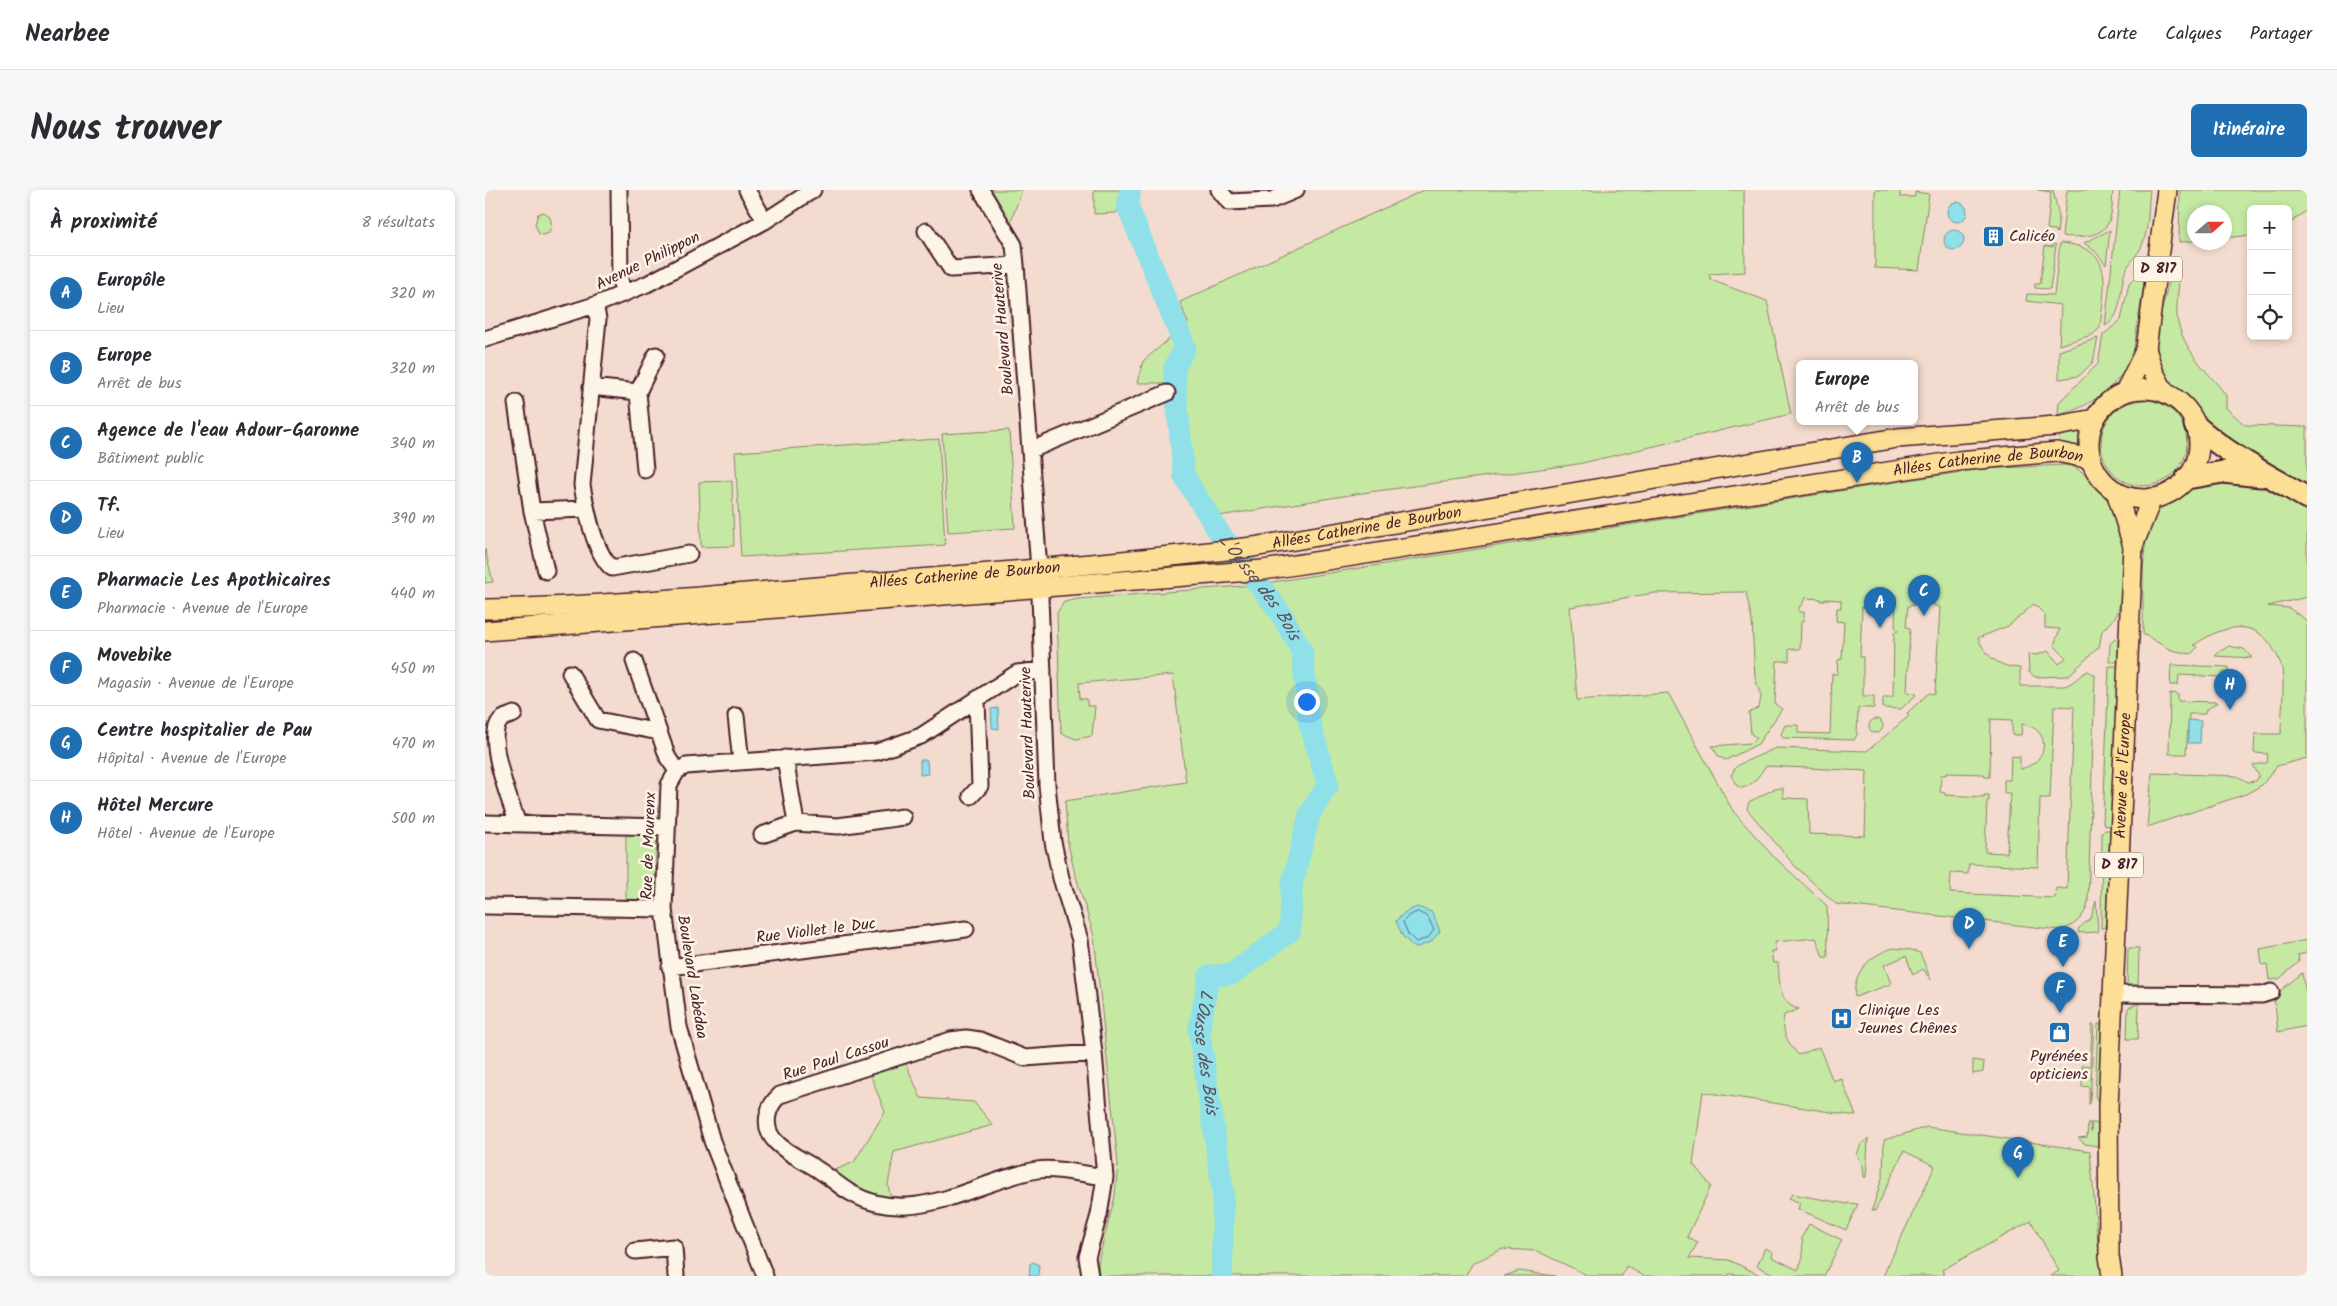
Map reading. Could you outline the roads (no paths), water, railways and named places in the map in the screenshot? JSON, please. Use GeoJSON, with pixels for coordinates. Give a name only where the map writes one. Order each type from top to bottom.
{"type":"FeatureCollection","features":[{"type":"Feature","properties":{"kind":"highway"},"geometry":{"type":"LineString","coordinates":[[2195,426],[2227,452],[2307,498]]}},
{"type":"Feature","properties":{"kind":"highway"},"geometry":{"type":"LineString","coordinates":[[2187,478],[2223,472],[2268,477]]}},
{"type":"Feature","properties":{"kind":"main road","name":"D 817"},"geometry":{"type":"LineString","coordinates":[[2125,392],[2146,349],[2167,190]]}},
{"type":"Feature","properties":{"kind":"main road","name":"D 817"},"geometry":{"type":"LineString","coordinates":[[2146,349],[2153,371],[2165,393]]}},
{"type":"Feature","properties":{"kind":"main road"},"geometry":{"type":"LineString","coordinates":[[2145,389],[2165,393],[2186,409],[2195,426],[2198,436],[2197,453],[2193,468],[2187,478],[2173,490],[2152,498],[2133,498],[2116,491],[2097,473],[2091,459],[2089,435],[2095,419],[2106,404],[2125,392],[2145,389]]}},
{"type":"Feature","properties":{"kind":"main road","name":"Allées Catherine de Bourbon"},"geometry":{"type":"LineString","coordinates":[[485,631],[1039,578],[1253,547],[1897,438],[2056,426],[2095,419]]}},
{"type":"Feature","properties":{"kind":"main road","name":"Allées Catherine de Bourbon"},"geometry":{"type":"LineString","coordinates":[[485,609],[566,608],[1039,578],[1067,586],[1263,570],[1958,460],[2057,452],[2091,459]]}},
{"type":"Feature","properties":{"kind":"main road","name":"Avenue de l'Europe"},"geometry":{"type":"LineString","coordinates":[[2116,491],[2133,546]]}},
{"type":"Feature","properties":{"kind":"main road","name":"Avenue de l'Europe"},"geometry":{"type":"LineString","coordinates":[[2112,1276],[2109,1256],[2107,1183],[2113,994],[2133,546],[2152,498]]}},
{"type":"Feature","properties":{"kind":"main road","name":"Avenue de l'Europe"},"geometry":{"type":"LineString","coordinates":[[2107,1183],[2124,1276]]}},
{"type":"Feature","properties":{"kind":"street"},"geometry":{"type":"LineString","coordinates":[[619,190],[620,280],[624,294]]}},
{"type":"Feature","properties":{"kind":"street"},"geometry":{"type":"LineString","coordinates":[[747,190],[765,221]]}},
{"type":"Feature","properties":{"kind":"street","name":"Avenue Philippon"},"geometry":{"type":"LineString","coordinates":[[485,339],[595,305],[624,294],[765,221],[813,190]]}},
{"type":"Feature","properties":{"kind":"street","name":"Boulevard Hauterive"},"geometry":{"type":"LineString","coordinates":[[981,190],[1014,245],[1031,450],[1039,578],[1047,785],[1053,842],[1061,878],[1080,940],[1094,1053],[1105,1177],[1099,1215],[1087,1257],[1090,1276]]}},
{"type":"Feature","properties":{"kind":"street"},"geometry":{"type":"LineString","coordinates":[[1219,190],[1229,202],[1272,200],[1296,190]]}},
{"type":"Feature","properties":{"kind":"street"},"geometry":{"type":"LineString","coordinates":[[926,232],[951,270],[1016,265]]}},
{"type":"Feature","properties":{"kind":"street"},"geometry":{"type":"LineString","coordinates":[[595,305],[598,319],[582,485],[586,509],[604,562],[612,568],[689,554]]}},
{"type":"Feature","properties":{"kind":"street"},"geometry":{"type":"LineString","coordinates":[[645,470],[639,392],[656,355]]}},
{"type":"Feature","properties":{"kind":"street"},"geometry":{"type":"LineString","coordinates":[[591,387],[639,392]]}},
{"type":"Feature","properties":{"kind":"street"},"geometry":{"type":"LineString","coordinates":[[1031,450],[1167,393]]}},
{"type":"Feature","properties":{"kind":"street"},"geometry":{"type":"LineString","coordinates":[[516,403],[532,511],[546,571]]}},
{"type":"Feature","properties":{"kind":"street"},"geometry":{"type":"LineString","coordinates":[[532,511],[586,509]]}},
{"type":"Feature","properties":{"kind":"street"},"geometry":{"type":"LineString","coordinates":[[635,661],[668,758],[677,771],[686,766],[877,752],[921,736],[1017,673],[1043,670]]}},
{"type":"Feature","properties":{"kind":"street"},"geometry":{"type":"LineString","coordinates":[[571,673],[598,720],[659,732]]}},
{"type":"Feature","properties":{"kind":"street"},"geometry":{"type":"LineString","coordinates":[[971,796],[979,786],[977,700]]}},
{"type":"Feature","properties":{"kind":"street"},"geometry":{"type":"LineString","coordinates":[[514,714],[501,720],[498,725],[496,756],[518,824]]}},
{"type":"Feature","properties":{"kind":"street"},"geometry":{"type":"LineString","coordinates":[[736,716],[741,762]]}},
{"type":"Feature","properties":{"kind":"street"},"geometry":{"type":"LineString","coordinates":[[785,758],[795,823]]}},
{"type":"Feature","properties":{"kind":"street","name":"Rue de Mourenx"},"geometry":{"type":"LineString","coordinates":[[664,909],[669,785],[677,771]]}},
{"type":"Feature","properties":{"kind":"street"},"geometry":{"type":"LineString","coordinates":[[762,835],[795,823],[838,826],[903,817]]}},
{"type":"Feature","properties":{"kind":"street"},"geometry":{"type":"LineString","coordinates":[[485,823],[667,827]]}},
{"type":"Feature","properties":{"kind":"street","name":"Boulevard Labédaa"},"geometry":{"type":"LineString","coordinates":[[485,906],[664,909],[679,1027],[712,1141],[765,1276]]}},
{"type":"Feature","properties":{"kind":"street","name":"Rue Viollet le Duc"},"geometry":{"type":"LineString","coordinates":[[670,967],[966,929]]}},
{"type":"Feature","properties":{"kind":"street"},"geometry":{"type":"LineString","coordinates":[[2113,994],[2263,995],[2271,992]]}},
{"type":"Feature","properties":{"kind":"street","name":"Rue Paul Cassou"},"geometry":{"type":"LineString","coordinates":[[1094,1053],[1025,1058],[979,1040],[966,1038],[951,1040],[780,1096],[771,1107],[767,1122],[771,1136],[784,1148],[852,1194],[892,1206],[904,1207],[937,1202],[1037,1170],[1105,1177]]}},
{"type":"Feature","properties":{"kind":"street"},"geometry":{"type":"LineString","coordinates":[[635,1252],[674,1247],[676,1276]]}},
{"type":"Feature","properties":{"kind":"water"},"geometry":{"type":"Polygon","coordinates":[[[1953,202],[1961,202],[1967,208],[1967,216],[1961,222],[1953,222],[1947,216],[1947,208],[1953,202]]]}},
{"type":"Feature","properties":{"kind":"water"},"geometry":{"type":"Polygon","coordinates":[[[1950,230],[1958,230],[1964,236],[1964,244],[1958,250],[1950,250],[1944,244],[1944,236],[1950,230]]]}},
{"type":"Feature","properties":{"kind":"water"},"geometry":{"type":"Polygon","coordinates":[[[998,708],[999,729],[992,728],[991,709],[998,708]]]}},
{"type":"Feature","properties":{"kind":"water"},"geometry":{"type":"Polygon","coordinates":[[[2188,720],[2201,721],[2200,743],[2188,743],[2188,720]]]}},
{"type":"Feature","properties":{"kind":"water"},"geometry":{"type":"Polygon","coordinates":[[[920,760],[927,760],[928,774],[920,775],[920,760]]]}},
{"type":"Feature","properties":{"kind":"water"},"geometry":{"type":"Polygon","coordinates":[[[1417,907],[1432,912],[1440,931],[1431,942],[1415,948],[1403,937],[1396,921],[1405,912],[1417,907]]]}},
{"type":"Feature","properties":{"kind":"water"},"geometry":{"type":"Polygon","coordinates":[[[1033,1262],[1039,1265],[1038,1276],[1029,1276],[1030,1264],[1033,1262]]]}},
{"type":"Feature","properties":{"kind":"waterway","name":"L'Ousse des Bois"},"geometry":{"type":"LineString","coordinates":[[1130,190],[1128,207],[1185,347],[1174,369],[1184,476],[1220,534],[1280,612],[1302,651],[1309,721],[1328,785],[1310,813],[1292,884],[1290,931],[1232,974],[1209,976],[1199,1030],[1223,1192],[1222,1276]]}},
{"type":"Feature","properties":{"kind":"place","name":"Calicéo"},"geometry":{"type":"Point","coordinates":[1993,236]}},
{"type":"Feature","properties":{"kind":"place","name":"Europe"},"geometry":{"type":"Point","coordinates":[1857,483]}},
{"type":"Feature","properties":{"kind":"place","name":"Agence de l'eau Adour-Garonne"},"geometry":{"type":"Point","coordinates":[1924,616]}},
{"type":"Feature","properties":{"kind":"place","name":"Europôle"},"geometry":{"type":"Point","coordinates":[1880,628]}},
{"type":"Feature","properties":{"kind":"place","name":"Hôtel Mercure"},"geometry":{"type":"Point","coordinates":[2230,710]}},
{"type":"Feature","properties":{"kind":"place","name":"Tf."},"geometry":{"type":"Point","coordinates":[1969,949]}},
{"type":"Feature","properties":{"kind":"place","name":"Pharmacie Les Apothicaires"},"geometry":{"type":"Point","coordinates":[2063,967]}},
{"type":"Feature","properties":{"kind":"place","name":"Movebike"},"geometry":{"type":"Point","coordinates":[2060,1013]}},
{"type":"Feature","properties":{"kind":"place","name":"Clinique Les Jeunes Chênes"},"geometry":{"type":"Point","coordinates":[1842,1019]}},
{"type":"Feature","properties":{"kind":"place","name":"Pyrénées opticiens"},"geometry":{"type":"Point","coordinates":[2059,1032]}},
{"type":"Feature","properties":{"kind":"place","name":"Centre hospitalier de Pau"},"geometry":{"type":"Point","coordinates":[2018,1178]}}]}
